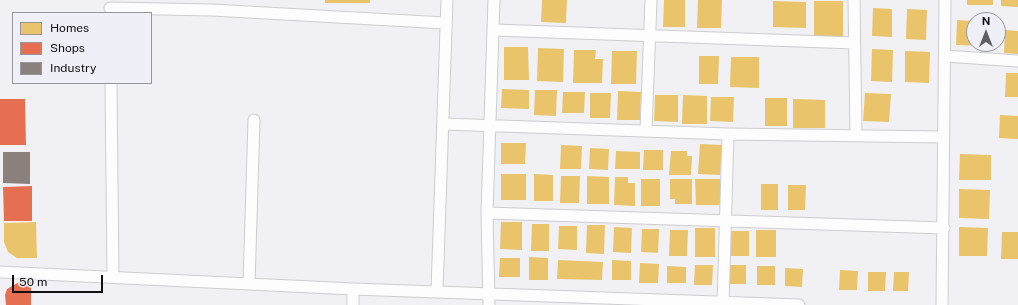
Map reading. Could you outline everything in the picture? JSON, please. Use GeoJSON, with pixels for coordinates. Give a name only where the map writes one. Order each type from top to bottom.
{"type":"FeatureCollection","features":[{"type":"Feature","properties":{"kind":"street"},"geometry":{"type":"LineString","coordinates":[[437,291],[444,124],[445,23],[447,0]]}},
{"type":"Feature","properties":{"kind":"street"},"geometry":{"type":"LineString","coordinates":[[489,305],[488,214],[494,0]]}},
{"type":"Feature","properties":{"kind":"street"},"geometry":{"type":"LineString","coordinates":[[646,131],[651,0]]}},
{"type":"Feature","properties":{"kind":"street"},"geometry":{"type":"LineString","coordinates":[[854,0],[856,136]]}},
{"type":"Feature","properties":{"kind":"street"},"geometry":{"type":"LineString","coordinates":[[942,305],[944,228],[943,137],[945,0]]}},
{"type":"Feature","properties":{"kind":"street"},"geometry":{"type":"LineString","coordinates":[[110,7],[212,5],[445,23]]}},
{"type":"Feature","properties":{"kind":"street"},"geometry":{"type":"LineString","coordinates":[[494,30],[854,43]]}},
{"type":"Feature","properties":{"kind":"street"},"geometry":{"type":"LineString","coordinates":[[945,56],[1018,61]]}},
{"type":"Feature","properties":{"kind":"street"},"geometry":{"type":"LineString","coordinates":[[111,84],[113,277]]}},
{"type":"Feature","properties":{"kind":"street"},"geometry":{"type":"LineString","coordinates":[[249,284],[254,120]]}},
{"type":"Feature","properties":{"kind":"street"},"geometry":{"type":"LineString","coordinates":[[444,124],[728,134],[943,137]]}},
{"type":"Feature","properties":{"kind":"street"},"geometry":{"type":"LineString","coordinates":[[723,304],[724,221],[728,134]]}},
{"type":"Feature","properties":{"kind":"street"},"geometry":{"type":"LineString","coordinates":[[488,214],[944,228]]}},
{"type":"Feature","properties":{"kind":"street"},"geometry":{"type":"LineString","coordinates":[[0,272],[353,289],[488,293],[723,304],[799,305]]}},
{"type":"Feature","properties":{"kind":"street"},"geometry":{"type":"LineString","coordinates":[[353,289],[353,305]]}},
{"type":"Feature","properties":{"kind":"building: Homes"},"geometry":{"type":"Polygon","coordinates":[[[325,0],[370,0],[370,3],[325,3],[325,0]]]}},
{"type":"Feature","properties":{"kind":"building: Homes"},"geometry":{"type":"Polygon","coordinates":[[[542,0],[567,0],[566,23],[541,22],[542,0]]]}},
{"type":"Feature","properties":{"kind":"building: Homes"},"geometry":{"type":"Polygon","coordinates":[[[664,0],[685,0],[685,27],[663,27],[664,0]]]}},
{"type":"Feature","properties":{"kind":"building: Homes"},"geometry":{"type":"Polygon","coordinates":[[[698,0],[722,0],[721,28],[697,28],[698,0]]]}},
{"type":"Feature","properties":{"kind":"building: Homes"},"geometry":{"type":"Polygon","coordinates":[[[967,0],[993,0],[993,5],[967,5],[967,0]]]}},
{"type":"Feature","properties":{"kind":"building: Homes"},"geometry":{"type":"Polygon","coordinates":[[[1001,0],[1018,0],[1018,7],[1001,6],[1001,0]]]}},
{"type":"Feature","properties":{"kind":"building: Homes"},"geometry":{"type":"Polygon","coordinates":[[[773,1],[806,2],[806,28],[773,27],[773,1]]]}},
{"type":"Feature","properties":{"kind":"building: Homes"},"geometry":{"type":"Polygon","coordinates":[[[814,1],[843,1],[843,41],[814,41],[814,1]]]}},
{"type":"Feature","properties":{"kind":"building: Homes"},"geometry":{"type":"Polygon","coordinates":[[[873,8],[892,9],[892,37],[872,36],[873,8]]]}},
{"type":"Feature","properties":{"kind":"building: Homes"},"geometry":{"type":"Polygon","coordinates":[[[907,9],[927,10],[926,40],[906,39],[907,9]]]}},
{"type":"Feature","properties":{"kind":"building: Homes"},"geometry":{"type":"Polygon","coordinates":[[[957,20],[966,21],[966,45],[956,45],[957,20]]]}},
{"type":"Feature","properties":{"kind":"building: Homes"},"geometry":{"type":"Polygon","coordinates":[[[1006,30],[1018,31],[1018,54],[1004,53],[1006,52],[1006,30]]]}},
{"type":"Feature","properties":{"kind":"building: Homes"},"geometry":{"type":"Polygon","coordinates":[[[504,47],[528,47],[529,80],[504,80],[504,47]]]}},
{"type":"Feature","properties":{"kind":"building: Homes"},"geometry":{"type":"Polygon","coordinates":[[[538,48],[564,49],[563,82],[537,81],[538,48]]]}},
{"type":"Feature","properties":{"kind":"building: Homes"},"geometry":{"type":"Polygon","coordinates":[[[872,49],[893,50],[892,82],[871,81],[872,49]]]}},
{"type":"Feature","properties":{"kind":"building: Homes"},"geometry":{"type":"Polygon","coordinates":[[[574,50],[596,50],[595,59],[603,59],[602,83],[573,83],[574,50]]]}},
{"type":"Feature","properties":{"kind":"building: Homes"},"geometry":{"type":"Polygon","coordinates":[[[612,51],[637,51],[636,84],[611,84],[612,51]]]}},
{"type":"Feature","properties":{"kind":"building: Homes"},"geometry":{"type":"Polygon","coordinates":[[[905,51],[930,52],[929,83],[905,82],[905,51]]]}},
{"type":"Feature","properties":{"kind":"building: Homes"},"geometry":{"type":"Polygon","coordinates":[[[699,56],[719,56],[718,84],[699,84],[699,56]]]}},
{"type":"Feature","properties":{"kind":"building: Homes"},"geometry":{"type":"Polygon","coordinates":[[[731,57],[759,57],[759,88],[730,87],[731,57]]]}},
{"type":"Feature","properties":{"kind":"building: Homes"},"geometry":{"type":"Polygon","coordinates":[[[1006,73],[1018,73],[1018,97],[1005,97],[1006,73]]]}},
{"type":"Feature","properties":{"kind":"building: Homes"},"geometry":{"type":"Polygon","coordinates":[[[502,89],[529,90],[529,109],[501,108],[502,89]]]}},
{"type":"Feature","properties":{"kind":"building: Homes"},"geometry":{"type":"Polygon","coordinates":[[[535,90],[557,90],[556,116],[534,115],[535,90]]]}},
{"type":"Feature","properties":{"kind":"building: Homes"},"geometry":{"type":"Polygon","coordinates":[[[618,91],[641,92],[640,120],[617,120],[618,91]]]}},
{"type":"Feature","properties":{"kind":"building: Homes"},"geometry":{"type":"Polygon","coordinates":[[[563,92],[585,92],[584,113],[562,113],[563,92]]]}},
{"type":"Feature","properties":{"kind":"building: Homes"},"geometry":{"type":"Polygon","coordinates":[[[590,93],[611,93],[610,118],[590,118],[590,93]]]}},
{"type":"Feature","properties":{"kind":"building: Homes"},"geometry":{"type":"Polygon","coordinates":[[[865,93],[891,94],[889,122],[863,121],[865,93]]]}},
{"type":"Feature","properties":{"kind":"building: Homes"},"geometry":{"type":"Polygon","coordinates":[[[655,95],[678,95],[678,122],[654,121],[655,95]]]}},
{"type":"Feature","properties":{"kind":"building: Homes"},"geometry":{"type":"Polygon","coordinates":[[[683,95],[707,96],[707,124],[682,124],[683,95]]]}},
{"type":"Feature","properties":{"kind":"building: Homes"},"geometry":{"type":"Polygon","coordinates":[[[711,97],[734,97],[733,122],[710,121],[711,97]]]}},
{"type":"Feature","properties":{"kind":"building: Homes"},"geometry":{"type":"Polygon","coordinates":[[[765,98],[787,98],[787,126],[765,126],[765,98]]]}},
{"type":"Feature","properties":{"kind":"building: Homes"},"geometry":{"type":"Polygon","coordinates":[[[793,99],[825,100],[825,128],[793,128],[793,99]]]}},
{"type":"Feature","properties":{"kind":"building: Homes"},"geometry":{"type":"Polygon","coordinates":[[[1000,115],[1018,116],[1018,139],[999,138],[1000,115]]]}},
{"type":"Feature","properties":{"kind":"building: Homes"},"geometry":{"type":"Polygon","coordinates":[[[501,143],[526,143],[525,164],[501,164],[501,143]]]}},
{"type":"Feature","properties":{"kind":"building: Homes"},"geometry":{"type":"Polygon","coordinates":[[[700,144],[722,145],[720,175],[698,174],[700,144]]]}},
{"type":"Feature","properties":{"kind":"building: Homes"},"geometry":{"type":"Polygon","coordinates":[[[561,145],[582,146],[581,169],[560,169],[561,145]]]}},
{"type":"Feature","properties":{"kind":"building: Homes"},"geometry":{"type":"Polygon","coordinates":[[[590,148],[609,149],[608,170],[589,169],[590,148]]]}},
{"type":"Feature","properties":{"kind":"building: Homes"},"geometry":{"type":"Polygon","coordinates":[[[644,150],[663,150],[663,170],[643,170],[644,150]]]}},
{"type":"Feature","properties":{"kind":"building: Homes"},"geometry":{"type":"Polygon","coordinates":[[[616,151],[640,152],[640,169],[615,169],[616,151]]]}},
{"type":"Feature","properties":{"kind":"building: Homes"},"geometry":{"type":"Polygon","coordinates":[[[671,151],[687,151],[687,156],[692,156],[691,175],[669,175],[671,151]]]}},
{"type":"Feature","properties":{"kind":"building: Homes"},"geometry":{"type":"Polygon","coordinates":[[[960,154],[991,155],[991,180],[959,180],[960,154]]]}},
{"type":"Feature","properties":{"kind":"building: Homes"},"geometry":{"type":"Polygon","coordinates":[[[501,174],[526,174],[526,200],[501,200],[501,174]]]}},
{"type":"Feature","properties":{"kind":"building: Homes"},"geometry":{"type":"Polygon","coordinates":[[[534,174],[553,175],[553,201],[534,201],[534,174]]]}},
{"type":"Feature","properties":{"kind":"building: Homes"},"geometry":{"type":"Polygon","coordinates":[[[561,176],[580,176],[579,203],[560,203],[561,176]]]}},
{"type":"Feature","properties":{"kind":"building: Homes"},"geometry":{"type":"Polygon","coordinates":[[[587,176],[609,177],[609,204],[587,204],[587,176]]]}},
{"type":"Feature","properties":{"kind":"building: Homes"},"geometry":{"type":"Polygon","coordinates":[[[615,177],[628,177],[628,183],[635,183],[635,206],[614,205],[615,177]]]}},
{"type":"Feature","properties":{"kind":"building: Homes"},"geometry":{"type":"Polygon","coordinates":[[[641,179],[660,179],[660,206],[641,206],[641,179]]]}},
{"type":"Feature","properties":{"kind":"building: Homes"},"geometry":{"type":"Polygon","coordinates":[[[670,179],[692,179],[692,204],[675,204],[675,199],[670,199],[670,179]]]}},
{"type":"Feature","properties":{"kind":"building: Homes"},"geometry":{"type":"Polygon","coordinates":[[[695,179],[720,179],[720,205],[696,205],[695,179]]]}},
{"type":"Feature","properties":{"kind":"building: Homes"},"geometry":{"type":"Polygon","coordinates":[[[761,184],[778,184],[778,210],[761,210],[761,184]]]}},
{"type":"Feature","properties":{"kind":"building: Homes"},"geometry":{"type":"Polygon","coordinates":[[[788,185],[806,185],[805,210],[788,210],[788,185]]]}},
{"type":"Feature","properties":{"kind":"building: Homes"},"geometry":{"type":"Polygon","coordinates":[[[959,189],[990,190],[989,219],[959,218],[959,189]]]}},
{"type":"Feature","properties":{"kind":"building: Homes"},"geometry":{"type":"Polygon","coordinates":[[[36,222],[37,258],[17,258],[8,252],[4,242],[4,223],[36,222]]]}},
{"type":"Feature","properties":{"kind":"building: Homes"},"geometry":{"type":"Polygon","coordinates":[[[501,222],[522,222],[522,250],[500,249],[501,222]]]}},
{"type":"Feature","properties":{"kind":"building: Homes"},"geometry":{"type":"Polygon","coordinates":[[[532,224],[549,224],[549,251],[531,251],[532,224]]]}},
{"type":"Feature","properties":{"kind":"building: Homes"},"geometry":{"type":"Polygon","coordinates":[[[587,225],[605,225],[604,254],[586,253],[587,225]]]}},
{"type":"Feature","properties":{"kind":"building: Homes"},"geometry":{"type":"Polygon","coordinates":[[[559,226],[577,226],[577,250],[558,249],[559,226]]]}},
{"type":"Feature","properties":{"kind":"building: Homes"},"geometry":{"type":"Polygon","coordinates":[[[614,227],[632,228],[631,253],[613,252],[614,227]]]}},
{"type":"Feature","properties":{"kind":"building: Homes"},"geometry":{"type":"Polygon","coordinates":[[[959,227],[988,228],[987,256],[959,256],[959,227]]]}},
{"type":"Feature","properties":{"kind":"building: Homes"},"geometry":{"type":"Polygon","coordinates":[[[695,228],[715,228],[715,257],[695,257],[695,228]]]}},
{"type":"Feature","properties":{"kind":"building: Homes"},"geometry":{"type":"Polygon","coordinates":[[[642,229],[659,229],[658,253],[641,252],[642,229]]]}},
{"type":"Feature","properties":{"kind":"building: Homes"},"geometry":{"type":"Polygon","coordinates":[[[670,230],[688,230],[687,256],[669,256],[670,230]]]}},
{"type":"Feature","properties":{"kind":"building: Homes"},"geometry":{"type":"Polygon","coordinates":[[[756,230],[776,230],[776,257],[756,257],[756,230]]]}},
{"type":"Feature","properties":{"kind":"building: Homes"},"geometry":{"type":"Polygon","coordinates":[[[731,231],[749,231],[749,256],[731,256],[731,231]]]}},
{"type":"Feature","properties":{"kind":"building: Homes"},"geometry":{"type":"Polygon","coordinates":[[[1002,232],[1018,232],[1018,259],[1001,259],[1002,232]]]}},
{"type":"Feature","properties":{"kind":"building: Homes"},"geometry":{"type":"Polygon","coordinates":[[[529,257],[548,258],[548,280],[529,280],[529,257]]]}},
{"type":"Feature","properties":{"kind":"building: Homes"},"geometry":{"type":"Polygon","coordinates":[[[500,258],[520,258],[520,277],[499,277],[500,258]]]}},
{"type":"Feature","properties":{"kind":"building: Homes"},"geometry":{"type":"Polygon","coordinates":[[[558,260],[603,262],[602,280],[557,279],[558,260]]]}},
{"type":"Feature","properties":{"kind":"building: Homes"},"geometry":{"type":"Polygon","coordinates":[[[612,260],[631,261],[631,280],[612,280],[612,260]]]}},
{"type":"Feature","properties":{"kind":"building: Homes"},"geometry":{"type":"Polygon","coordinates":[[[640,263],[659,264],[658,283],[639,283],[640,263]]]}},
{"type":"Feature","properties":{"kind":"building: Homes"},"geometry":{"type":"Polygon","coordinates":[[[695,265],[713,265],[712,285],[694,285],[695,265]]]}},
{"type":"Feature","properties":{"kind":"building: Homes"},"geometry":{"type":"Polygon","coordinates":[[[729,265],[746,265],[746,284],[729,284],[729,265]]]}},
{"type":"Feature","properties":{"kind":"building: Homes"},"geometry":{"type":"Polygon","coordinates":[[[667,266],[686,267],[686,283],[667,283],[667,266]]]}},
{"type":"Feature","properties":{"kind":"building: Homes"},"geometry":{"type":"Polygon","coordinates":[[[757,266],[775,266],[775,285],[757,285],[757,266]]]}},
{"type":"Feature","properties":{"kind":"building: Homes"},"geometry":{"type":"Polygon","coordinates":[[[785,268],[803,269],[802,287],[785,286],[785,268]]]}},
{"type":"Feature","properties":{"kind":"building: Homes"},"geometry":{"type":"Polygon","coordinates":[[[840,270],[858,271],[857,290],[839,290],[840,270]]]}},
{"type":"Feature","properties":{"kind":"building: Homes"},"geometry":{"type":"Polygon","coordinates":[[[868,272],[886,272],[885,291],[868,291],[868,272]]]}},
{"type":"Feature","properties":{"kind":"building: Homes"},"geometry":{"type":"Polygon","coordinates":[[[894,272],[909,272],[908,291],[893,291],[894,272]]]}},
{"type":"Feature","properties":{"kind":"building: Shops"},"geometry":{"type":"Polygon","coordinates":[[[0,99],[25,99],[26,145],[0,145],[0,99]]]}},
{"type":"Feature","properties":{"kind":"building: Shops"},"geometry":{"type":"Polygon","coordinates":[[[32,186],[32,221],[4,221],[3,187],[32,186]]]}},
{"type":"Feature","properties":{"kind":"building: Shops"},"geometry":{"type":"Polygon","coordinates":[[[19,282],[31,282],[31,305],[6,305],[5,295],[7,289],[19,282]]]}},
{"type":"Feature","properties":{"kind":"building: Industry"},"geometry":{"type":"Polygon","coordinates":[[[3,152],[30,152],[30,184],[3,183],[3,152]]]}}]}
